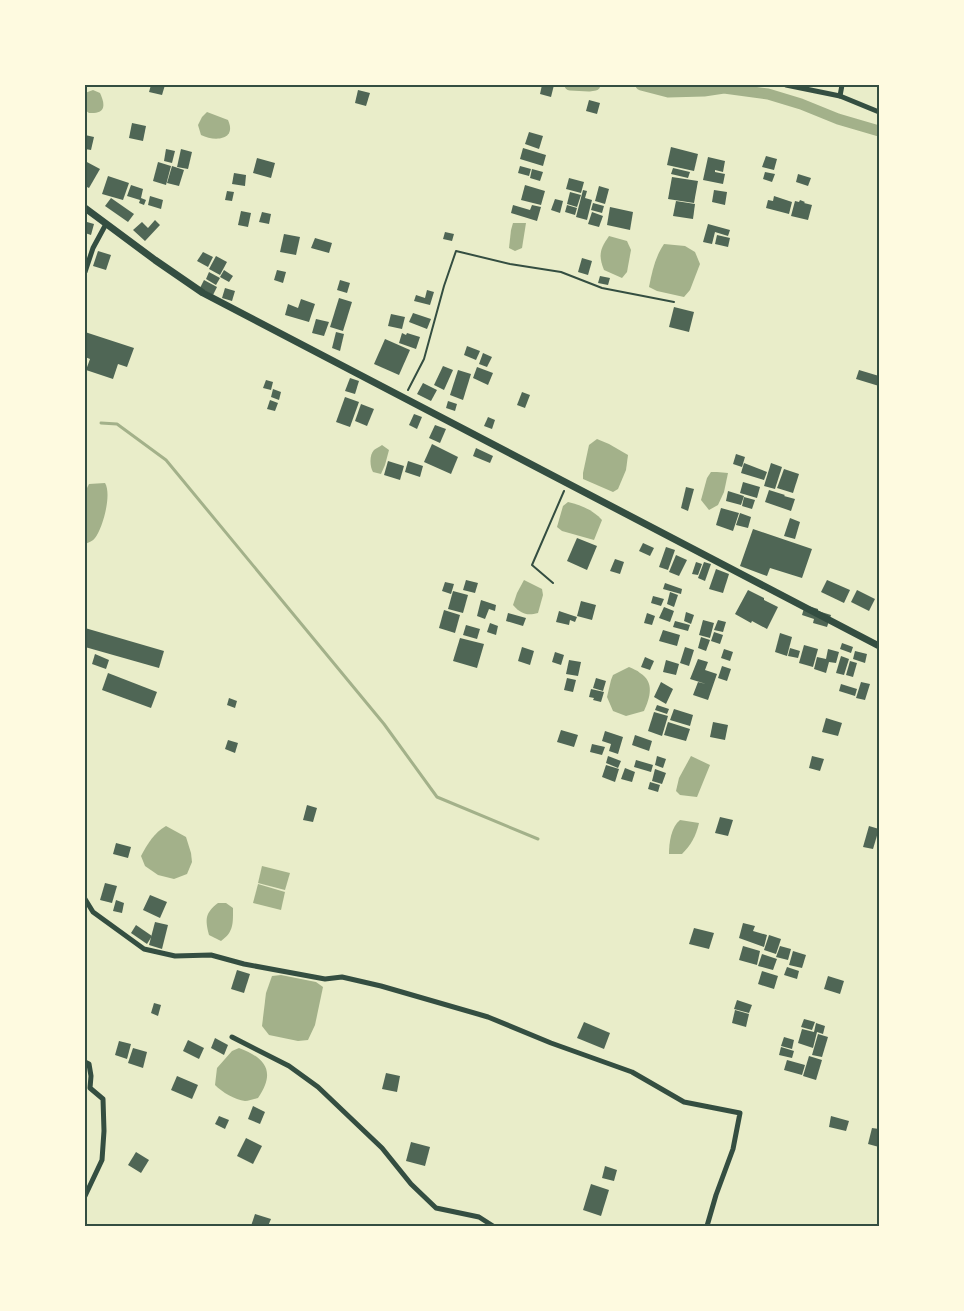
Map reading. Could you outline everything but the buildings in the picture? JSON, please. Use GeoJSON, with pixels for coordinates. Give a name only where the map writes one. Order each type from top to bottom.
{"type":"FeatureCollection","features":[{"type":"Feature","properties":{"kind":"main road"},"geometry":{"type":"LineString","coordinates":[[85,208],[203,293],[879,646]]}},
{"type":"Feature","properties":{"kind":"street"},"geometry":{"type":"LineString","coordinates":[[786,85],[840,96],[879,112]]}},
{"type":"Feature","properties":{"kind":"street"},"geometry":{"type":"LineString","coordinates":[[840,96],[842,85]]}},
{"type":"Feature","properties":{"kind":"street"},"geometry":{"type":"LineString","coordinates":[[85,272],[93,248],[106,224]]}},
{"type":"Feature","properties":{"kind":"street"},"geometry":{"type":"LineString","coordinates":[[85,899],[93,912],[144,949],[175,956],[210,956],[325,979],[342,977],[381,986],[488,1017],[551,1044],[632,1072],[684,1102],[740,1113],[733,1149],[707,1226]]}},
{"type":"Feature","properties":{"kind":"street"},"geometry":{"type":"LineString","coordinates":[[232,1037],[289,1066],[318,1087],[382,1148],[411,1184],[436,1208],[479,1217],[493,1226]]}},
{"type":"Feature","properties":{"kind":"street"},"geometry":{"type":"LineString","coordinates":[[85,1062],[89,1064],[90,1088],[103,1099],[104,1130],[102,1160],[85,1196]]}},
{"type":"Feature","properties":{"kind":"path"},"geometry":{"type":"LineString","coordinates":[[404,399],[424,359],[444,286],[456,251],[510,264],[561,272],[602,288],[674,302]]}},
{"type":"Feature","properties":{"kind":"path"},"geometry":{"type":"LineString","coordinates":[[553,583],[532,565],[567,484]]}},
{"type":"Feature","properties":{"kind":"shaded area"},"geometry":{"type":"Polygon","coordinates":[[[93,90],[100,93],[103,108],[101,111],[89,113],[85,110],[85,93],[93,90]]]}},
{"type":"Feature","properties":{"kind":"shaded area"},"geometry":{"type":"Polygon","coordinates":[[[207,112],[228,120],[230,132],[223,138],[218,139],[201,135],[198,125],[207,112]]]}},
{"type":"Feature","properties":{"kind":"shaded area"},"geometry":{"type":"Polygon","coordinates":[[[513,223],[526,223],[522,248],[515,251],[509,248],[513,223]]]}},
{"type":"Feature","properties":{"kind":"shaded area"},"geometry":{"type":"Polygon","coordinates":[[[609,236],[627,241],[631,250],[627,272],[622,278],[604,270],[602,265],[601,252],[609,236]]]}},
{"type":"Feature","properties":{"kind":"shaded area"},"geometry":{"type":"Polygon","coordinates":[[[664,244],[685,246],[695,252],[700,264],[690,290],[684,297],[657,291],[649,287],[656,259],[664,244]]]}},
{"type":"Feature","properties":{"kind":"shaded area"},"geometry":{"type":"Polygon","coordinates":[[[597,439],[628,455],[626,470],[618,489],[613,492],[583,479],[589,445],[597,439]]]}},
{"type":"Feature","properties":{"kind":"shaded area"},"geometry":{"type":"Polygon","coordinates":[[[382,445],[389,450],[381,474],[373,472],[370,461],[372,452],[382,445]]]}},
{"type":"Feature","properties":{"kind":"shaded area"},"geometry":{"type":"Polygon","coordinates":[[[711,472],[728,473],[724,492],[718,505],[709,510],[701,500],[707,478],[711,472]]]}},
{"type":"Feature","properties":{"kind":"shaded area"},"geometry":{"type":"Polygon","coordinates":[[[105,483],[108,495],[104,519],[95,538],[85,544],[85,492],[89,484],[105,483]]]}},
{"type":"Feature","properties":{"kind":"shaded area"},"geometry":{"type":"Polygon","coordinates":[[[568,502],[586,508],[602,520],[594,540],[562,531],[557,527],[563,506],[568,502]]]}},
{"type":"Feature","properties":{"kind":"shaded area"},"geometry":{"type":"Polygon","coordinates":[[[524,580],[542,589],[543,595],[538,613],[524,614],[513,605],[524,580]]]}},
{"type":"Feature","properties":{"kind":"shaded area"},"geometry":{"type":"Polygon","coordinates":[[[629,667],[645,677],[650,690],[644,711],[626,716],[613,711],[607,697],[613,675],[629,667]]]}},
{"type":"Feature","properties":{"kind":"shaded area"},"geometry":{"type":"Polygon","coordinates":[[[691,756],[710,765],[697,797],[680,795],[676,791],[679,778],[691,756]]]}},
{"type":"Feature","properties":{"kind":"shaded area"},"geometry":{"type":"Polygon","coordinates":[[[680,820],[699,823],[698,828],[693,840],[682,854],[669,854],[670,840],[680,820]]]}},
{"type":"Feature","properties":{"kind":"shaded area"},"geometry":{"type":"Polygon","coordinates":[[[166,826],[186,837],[191,853],[192,862],[187,874],[174,879],[158,875],[145,866],[141,856],[152,839],[166,826]]]}},
{"type":"Feature","properties":{"kind":"shaded area"},"geometry":{"type":"Polygon","coordinates":[[[262,866],[290,873],[285,890],[258,883],[262,866]]]}},
{"type":"Feature","properties":{"kind":"shaded area"},"geometry":{"type":"Polygon","coordinates":[[[258,884],[285,892],[281,910],[253,903],[258,884]]]}},
{"type":"Feature","properties":{"kind":"shaded area"},"geometry":{"type":"Polygon","coordinates":[[[218,903],[226,903],[233,908],[231,931],[221,941],[209,935],[207,925],[208,913],[218,903]]]}},
{"type":"Feature","properties":{"kind":"shaded area"},"geometry":{"type":"Polygon","coordinates":[[[281,975],[316,982],[323,987],[315,1025],[308,1040],[298,1041],[269,1035],[262,1026],[266,993],[272,976],[281,975]]]}},
{"type":"Feature","properties":{"kind":"shaded area"},"geometry":{"type":"Polygon","coordinates":[[[239,1048],[262,1061],[267,1073],[266,1081],[258,1098],[247,1101],[229,1095],[215,1085],[217,1068],[232,1051],[239,1048]]]}},
{"type":"Feature","properties":{"kind":"waterway"},"geometry":{"type":"LineString","coordinates":[[570,85],[595,85]]}},
{"type":"Feature","properties":{"kind":"waterway"},"geometry":{"type":"LineString","coordinates":[[641,85],[668,92],[704,91],[724,88],[768,94],[801,104],[838,119],[879,131]]}},
{"type":"Feature","properties":{"kind":"waterway"},"geometry":{"type":"LineString","coordinates":[[101,423],[117,424],[166,460],[384,724],[437,797],[538,839]]}}]}
